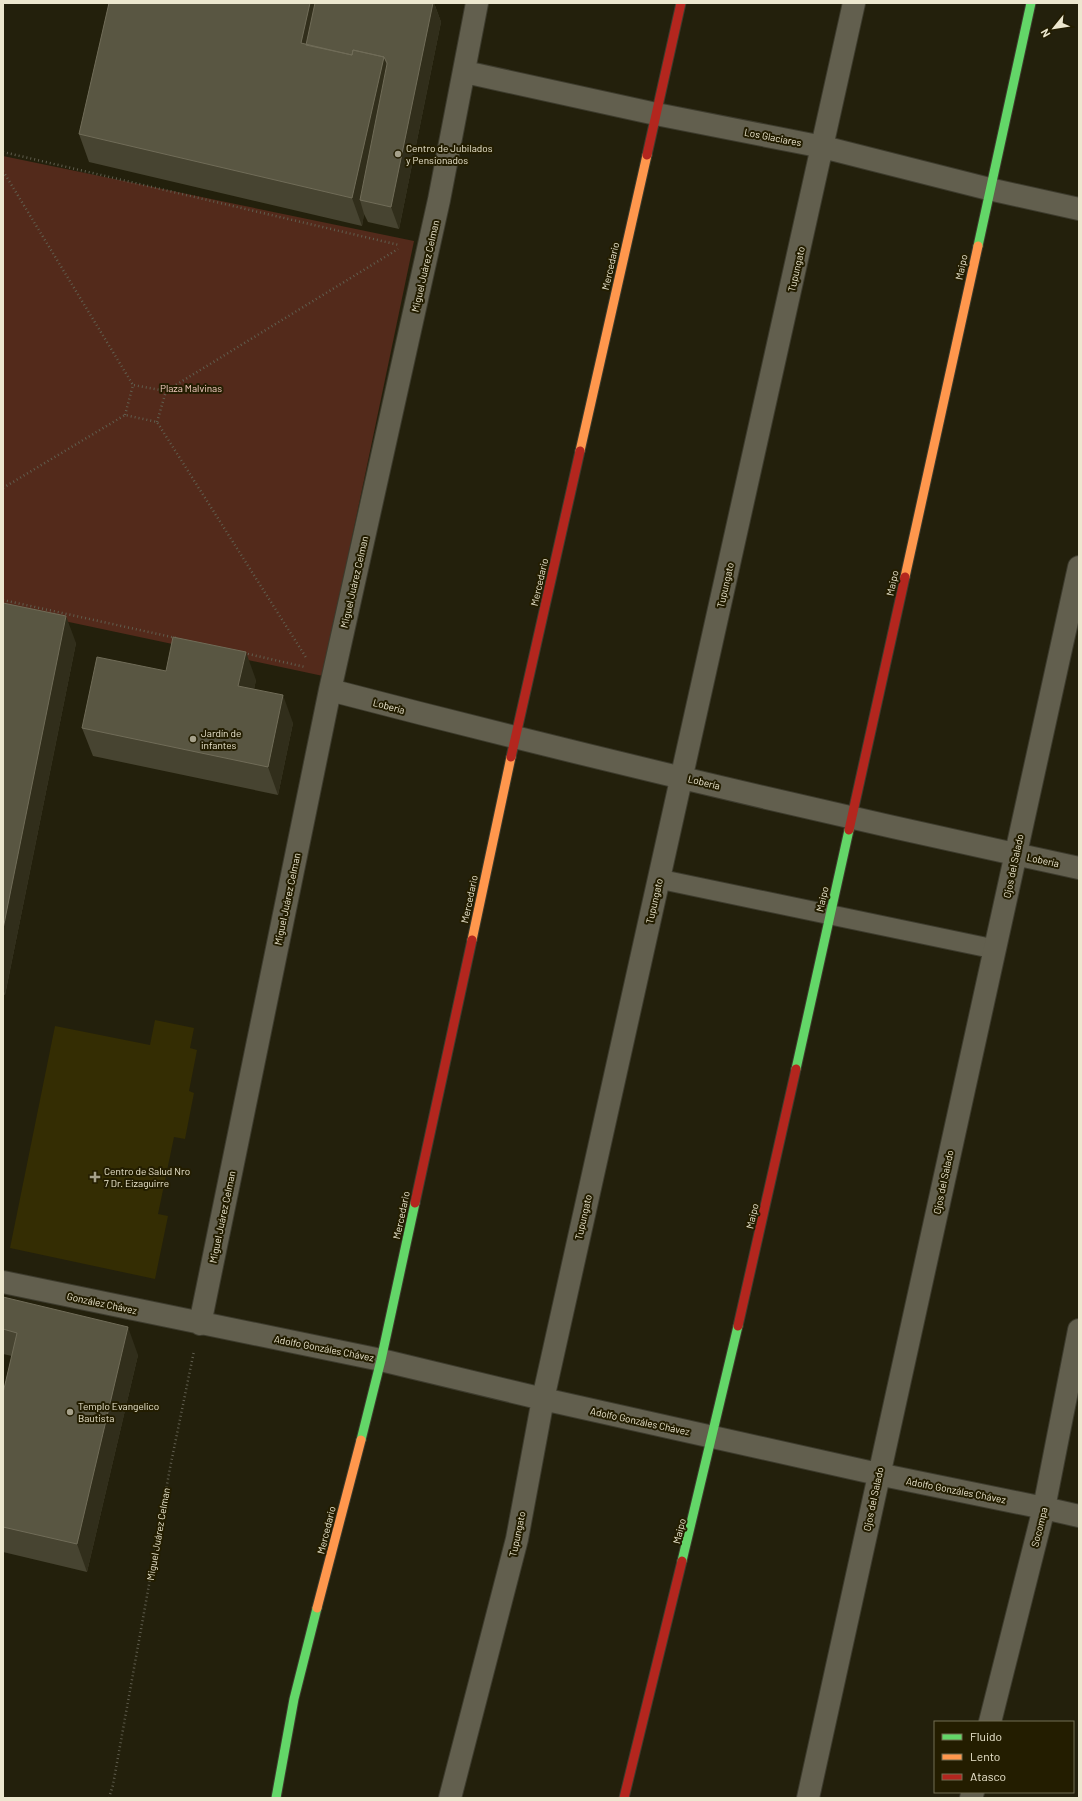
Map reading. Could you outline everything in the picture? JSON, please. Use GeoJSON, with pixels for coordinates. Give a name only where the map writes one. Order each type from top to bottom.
{"type":"FeatureCollection","features":[{"type":"Feature","properties":{"kind":"street","name":"Miguel Juárez Celman"},"geometry":{"type":"LineString","coordinates":[[200,1324],[330,690],[439,200],[465,72],[477,3]]}},
{"type":"Feature","properties":{"kind":"street","name":"Mercedario"},"geometry":{"type":"LineString","coordinates":[[276,1798],[294,1699],[381,1360],[515,738],[681,3]]}},
{"type":"Feature","properties":{"kind":"street","name":"Tupungato"},"geometry":{"type":"LineString","coordinates":[[450,1798],[517,1539],[543,1399],[854,3]]}},
{"type":"Feature","properties":{"kind":"street","name":"Maipo"},"geometry":{"type":"LineString","coordinates":[[624,1798],[713,1437],[852,819],[1031,3]]}},
{"type":"Feature","properties":{"kind":"street","name":"Los Glaciares"},"geometry":{"type":"LineString","coordinates":[[465,72],[656,114],[823,147],[989,189],[1079,208]]}},
{"type":"Feature","properties":{"kind":"street","name":"Ojos del Salado"},"geometry":{"type":"LineString","coordinates":[[808,1798],[878,1474],[1079,567]]}},
{"type":"Feature","properties":{"kind":"street","name":"Lobería"},"geometry":{"type":"LineString","coordinates":[[330,690],[515,738],[852,819],[1079,868]]}},
{"type":"Feature","properties":{"kind":"street","name":"González Chávez"},"geometry":{"type":"LineString","coordinates":[[3,1282],[200,1324]]}},
{"type":"Feature","properties":{"kind":"street","name":"Adolfo Gonzáles Chávez"},"geometry":{"type":"LineString","coordinates":[[200,1324],[381,1360],[543,1399],[878,1474],[1079,1516]]}},
{"type":"Feature","properties":{"kind":"street","name":"Socompa"},"geometry":{"type":"LineString","coordinates":[[990,1721],[1044,1508],[1079,1330]]}},
{"type":"Feature","properties":{"kind":"lane"},"geometry":{"type":"LineString","coordinates":[[658,879],[994,949]]}},
{"type":"Feature","properties":{"kind":"path"},"geometry":{"type":"LineString","coordinates":[[3,152],[404,246],[390,253],[166,391],[133,385]]}},
{"type":"Feature","properties":{"kind":"path"},"geometry":{"type":"LineString","coordinates":[[3,171],[133,385],[125,415]]}},
{"type":"Feature","properties":{"kind":"path"},"geometry":{"type":"LineString","coordinates":[[157,422],[166,391]]}},
{"type":"Feature","properties":{"kind":"path"},"geometry":{"type":"LineString","coordinates":[[3,488],[125,415],[157,422],[310,662]]}},
{"type":"Feature","properties":{"kind":"path"},"geometry":{"type":"LineString","coordinates":[[3,600],[182,640]]}},
{"type":"Feature","properties":{"kind":"path"},"geometry":{"type":"LineString","coordinates":[[236,652],[306,667]]}},
{"type":"Feature","properties":{"kind":"path","name":"Miguel Juárez Celman"},"geometry":{"type":"LineString","coordinates":[[109,1798],[113,1785],[170,1468],[200,1324]]}},
{"type":"Feature","properties":{"kind":"shaded area","name":"Centro de Salud Nro 7 Dr. Eizaguirre"},"geometry":{"type":"Polygon","coordinates":[[[155,1020],[194,1028],[190,1048],[197,1050],[189,1091],[194,1093],[185,1139],[174,1137],[158,1214],[168,1216],[155,1279],[10,1248],[55,1026],[150,1045],[155,1020]]]}},
{"type":"Feature","properties":{"kind":"green space","name":"Plaza Malvinas"},"geometry":{"type":"Polygon","coordinates":[[[3,156],[414,241],[323,676],[3,608],[3,156]]]}},
{"type":"Feature","properties":{"kind":"building"},"geometry":{"type":"Polygon","coordinates":[[[109,3],[310,3],[301,43],[352,55],[353,50],[384,57],[352,198],[79,134],[109,3]]]}},
{"type":"Feature","properties":{"kind":"building","name":"Centro de Jubilados y Pensionados"},"geometry":{"type":"Polygon","coordinates":[[[315,3],[433,3],[391,207],[360,200],[387,63],[384,57],[353,50],[352,55],[306,45],[315,3]]]}},
{"type":"Feature","properties":{"kind":"building"},"geometry":{"type":"Polygon","coordinates":[[[3,603],[66,616],[3,929],[3,603]]]}},
{"type":"Feature","properties":{"kind":"building","name":"Jardín de infantes"},"geometry":{"type":"Polygon","coordinates":[[[173,637],[246,652],[238,686],[283,695],[268,767],[82,728],[97,657],[166,671],[173,637]]]}},
{"type":"Feature","properties":{"kind":"building","name":"Templo Evangelico Bautista"},"geometry":{"type":"Polygon","coordinates":[[[3,1297],[128,1327],[77,1544],[3,1527],[3,1393],[17,1333],[3,1329],[3,1297]]]}},
{"type":"Feature","properties":{"kind":"traffic: fast"},"geometry":{"type":"LineString","coordinates":[[978,246],[1031,3]]}},
{"type":"Feature","properties":{"kind":"traffic: fast"},"geometry":{"type":"LineString","coordinates":[[796,1069],[849,830]]}},
{"type":"Feature","properties":{"kind":"traffic: fast"},"geometry":{"type":"LineString","coordinates":[[361,1440],[381,1360],[415,1203]]}},
{"type":"Feature","properties":{"kind":"traffic: fast"},"geometry":{"type":"LineString","coordinates":[[682,1561],[738,1326]]}},
{"type":"Feature","properties":{"kind":"traffic: fast"},"geometry":{"type":"LineString","coordinates":[[276,1798],[294,1699],[317,1608]]}},
{"type":"Feature","properties":{"kind":"traffic: slow"},"geometry":{"type":"LineString","coordinates":[[580,451],[647,155]]}},
{"type":"Feature","properties":{"kind":"traffic: slow"},"geometry":{"type":"LineString","coordinates":[[905,577],[978,246]]}},
{"type":"Feature","properties":{"kind":"traffic: slow"},"geometry":{"type":"LineString","coordinates":[[472,940],[511,757]]}},
{"type":"Feature","properties":{"kind":"traffic: slow"},"geometry":{"type":"LineString","coordinates":[[317,1608],[361,1440]]}},
{"type":"Feature","properties":{"kind":"traffic: jam"},"geometry":{"type":"LineString","coordinates":[[647,155],[681,3]]}},
{"type":"Feature","properties":{"kind":"traffic: jam"},"geometry":{"type":"LineString","coordinates":[[511,757],[580,451]]}},
{"type":"Feature","properties":{"kind":"traffic: jam"},"geometry":{"type":"LineString","coordinates":[[849,830],[905,577]]}},
{"type":"Feature","properties":{"kind":"traffic: jam"},"geometry":{"type":"LineString","coordinates":[[415,1203],[472,940]]}},
{"type":"Feature","properties":{"kind":"traffic: jam"},"geometry":{"type":"LineString","coordinates":[[738,1326],[796,1069]]}},
{"type":"Feature","properties":{"kind":"traffic: jam"},"geometry":{"type":"LineString","coordinates":[[624,1798],[682,1561]]}},
{"type":"Feature","properties":{"kind":"place","name":"Centro de Jubilados y Pensionados"},"geometry":{"type":"Point","coordinates":[398,154]}},
{"type":"Feature","properties":{"kind":"place","name":"Jardín de infantes"},"geometry":{"type":"Point","coordinates":[193,739]}},
{"type":"Feature","properties":{"kind":"place","name":"Centro de Salud Nro 7 Dr. Eizaguirre"},"geometry":{"type":"Point","coordinates":[95,1177]}},
{"type":"Feature","properties":{"kind":"place","name":"Templo Evangelico Bautista"},"geometry":{"type":"Point","coordinates":[70,1412]}}]}
